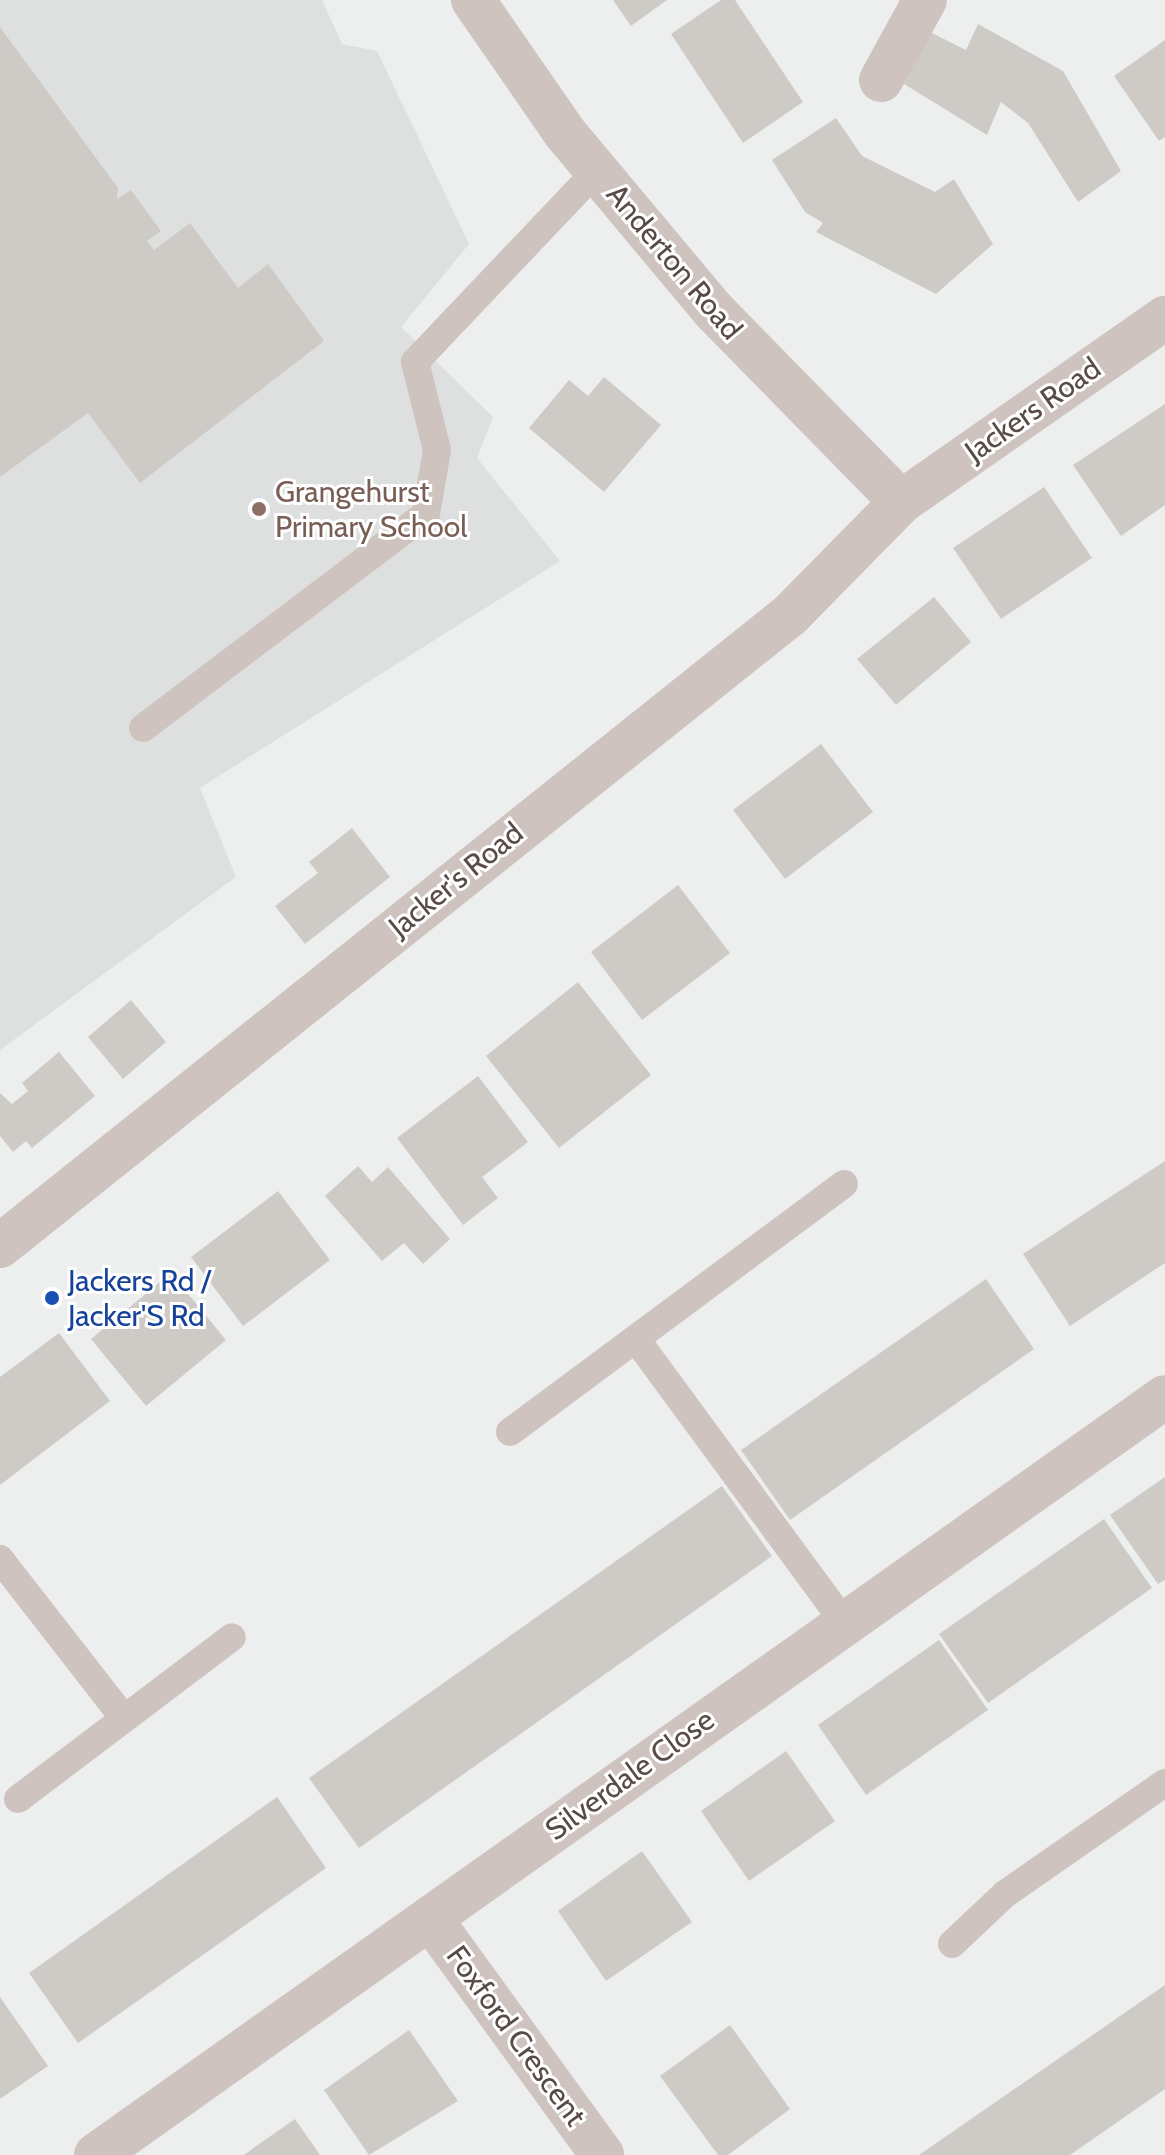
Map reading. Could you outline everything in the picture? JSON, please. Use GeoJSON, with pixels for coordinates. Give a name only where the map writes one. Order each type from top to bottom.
{"type":"FeatureCollection","features":[{"type":"Feature","properties":{"kind":"street","name":"Anderton Road"},"geometry":{"type":"LineString","coordinates":[[473,0],[597,170],[756,359],[901,502]]}},
{"type":"Feature","properties":{"kind":"street"},"geometry":{"type":"LineString","coordinates":[[881,80],[925,0]]}},
{"type":"Feature","properties":{"kind":"street","name":"Jackers Road"},"geometry":{"type":"LineString","coordinates":[[901,502],[1165,318]]}},
{"type":"Feature","properties":{"kind":"street","name":"Jacker's Road"},"geometry":{"type":"LineString","coordinates":[[0,1246],[790,615],[901,502]]}},
{"type":"Feature","properties":{"kind":"street","name":"Silverdale Close"},"geometry":{"type":"LineString","coordinates":[[96,2155],[1165,1397]]}},
{"type":"Feature","properties":{"kind":"street","name":"Foxford Crescent"},"geometry":{"type":"LineString","coordinates":[[430,1918],[602,2155]]}},
{"type":"Feature","properties":{"kind":"lane"},"geometry":{"type":"LineString","coordinates":[[143,728],[426,514],[437,450],[415,362],[597,170]]}},
{"type":"Feature","properties":{"kind":"lane"},"geometry":{"type":"LineString","coordinates":[[510,1432],[844,1184]]}},
{"type":"Feature","properties":{"kind":"lane"},"geometry":{"type":"LineString","coordinates":[[636,1339],[844,1622]]}},
{"type":"Feature","properties":{"kind":"lane"},"geometry":{"type":"LineString","coordinates":[[0,1559],[124,1718]]}},
{"type":"Feature","properties":{"kind":"lane"},"geometry":{"type":"LineString","coordinates":[[18,1799],[232,1637]]}},
{"type":"Feature","properties":{"kind":"lane"},"geometry":{"type":"LineString","coordinates":[[952,1944],[1005,1894],[1165,1783]]}},
{"type":"Feature","properties":{"kind":"shaded area","name":"Grangehurst Primary School"},"geometry":{"type":"Polygon","coordinates":[[[0,0],[322,0],[342,44],[377,51],[469,244],[401,327],[493,417],[477,458],[560,561],[200,788],[236,877],[0,1050],[0,0]]]}},
{"type":"Feature","properties":{"kind":"building"},"geometry":{"type":"Polygon","coordinates":[[[613,0],[667,0],[631,26],[613,0]]]}},
{"type":"Feature","properties":{"kind":"building"},"geometry":{"type":"Polygon","coordinates":[[[721,0],[735,0],[803,102],[743,143],[671,34],[721,0]]]}},
{"type":"Feature","properties":{"kind":"building"},"geometry":{"type":"Polygon","coordinates":[[[978,24],[1063,71],[1121,171],[1078,202],[1028,123],[1001,102],[987,135],[904,84],[930,32],[966,50],[978,24]]]}},
{"type":"Feature","properties":{"kind":"building"},"geometry":{"type":"Polygon","coordinates":[[[0,27],[118,188],[117,199],[131,190],[161,231],[147,241],[154,250],[190,223],[238,288],[268,264],[324,341],[140,483],[88,413],[0,477],[0,27]]]}},
{"type":"Feature","properties":{"kind":"building"},"geometry":{"type":"Polygon","coordinates":[[[1165,40],[1165,137],[1159,141],[1114,76],[1165,40]]]}},
{"type":"Feature","properties":{"kind":"building"},"geometry":{"type":"Polygon","coordinates":[[[836,118],[862,156],[935,192],[954,179],[993,244],[936,294],[816,232],[823,223],[805,212],[772,160],[836,118]]]}},
{"type":"Feature","properties":{"kind":"building"},"geometry":{"type":"Polygon","coordinates":[[[604,377],[661,425],[604,492],[529,428],[569,380],[588,396],[604,377]]]}},
{"type":"Feature","properties":{"kind":"building"},"geometry":{"type":"Polygon","coordinates":[[[1165,404],[1165,505],[1121,536],[1073,465],[1165,404]]]}},
{"type":"Feature","properties":{"kind":"building"},"geometry":{"type":"Polygon","coordinates":[[[1044,487],[1092,558],[1001,619],[953,548],[1044,487]]]}},
{"type":"Feature","properties":{"kind":"building"},"geometry":{"type":"Polygon","coordinates":[[[934,597],[971,642],[896,705],[857,659],[934,597]]]}},
{"type":"Feature","properties":{"kind":"building"},"geometry":{"type":"Polygon","coordinates":[[[821,744],[873,812],[785,879],[733,810],[821,744]]]}},
{"type":"Feature","properties":{"kind":"building"},"geometry":{"type":"Polygon","coordinates":[[[352,828],[390,877],[305,944],[275,906],[318,873],[309,862],[352,828]]]}},
{"type":"Feature","properties":{"kind":"building"},"geometry":{"type":"Polygon","coordinates":[[[678,885],[730,953],[642,1020],[591,952],[678,885]]]}},
{"type":"Feature","properties":{"kind":"building"},"geometry":{"type":"Polygon","coordinates":[[[578,982],[651,1075],[559,1148],[486,1056],[578,982]]]}},
{"type":"Feature","properties":{"kind":"building"},"geometry":{"type":"Polygon","coordinates":[[[131,1000],[166,1042],[123,1079],[88,1037],[131,1000]]]}},
{"type":"Feature","properties":{"kind":"building"},"geometry":{"type":"Polygon","coordinates":[[[59,1052],[95,1096],[32,1148],[26,1141],[13,1152],[0,1136],[0,1093],[12,1104],[28,1091],[22,1083],[59,1052]]]}},
{"type":"Feature","properties":{"kind":"building"},"geometry":{"type":"Polygon","coordinates":[[[478,1076],[528,1142],[482,1177],[498,1198],[463,1225],[397,1138],[478,1076]]]}},
{"type":"Feature","properties":{"kind":"building"},"geometry":{"type":"Polygon","coordinates":[[[1165,1161],[1165,1263],[1070,1326],[1023,1254],[1165,1161]]]}},
{"type":"Feature","properties":{"kind":"building"},"geometry":{"type":"Polygon","coordinates":[[[358,1166],[372,1182],[388,1167],[450,1239],[423,1264],[404,1243],[382,1261],[325,1196],[358,1166]]]}},
{"type":"Feature","properties":{"kind":"building"},"geometry":{"type":"Polygon","coordinates":[[[278,1191],[330,1260],[243,1326],[191,1257],[278,1191]]]}},
{"type":"Feature","properties":{"kind":"building"},"geometry":{"type":"Polygon","coordinates":[[[171,1273],[226,1340],[146,1406],[91,1339],[171,1273]]]}},
{"type":"Feature","properties":{"kind":"building"},"geometry":{"type":"Polygon","coordinates":[[[986,1279],[1034,1349],[790,1520],[741,1450],[986,1279]]]}},
{"type":"Feature","properties":{"kind":"building"},"geometry":{"type":"Polygon","coordinates":[[[59,1333],[110,1401],[0,1485],[0,1377],[59,1333]]]}},
{"type":"Feature","properties":{"kind":"building"},"geometry":{"type":"Polygon","coordinates":[[[1165,1477],[1165,1580],[1158,1584],[1110,1515],[1165,1477]]]}},
{"type":"Feature","properties":{"kind":"building"},"geometry":{"type":"Polygon","coordinates":[[[722,1486],[772,1556],[359,1848],[309,1778],[722,1486]]]}},
{"type":"Feature","properties":{"kind":"building"},"geometry":{"type":"Polygon","coordinates":[[[1104,1519],[1152,1588],[988,1703],[939,1634],[1104,1519]]]}},
{"type":"Feature","properties":{"kind":"building"},"geometry":{"type":"Polygon","coordinates":[[[939,1640],[988,1710],[866,1795],[818,1725],[939,1640]]]}},
{"type":"Feature","properties":{"kind":"building"},"geometry":{"type":"Polygon","coordinates":[[[786,1751],[835,1821],[749,1881],[701,1811],[786,1751]]]}},
{"type":"Feature","properties":{"kind":"building"},"geometry":{"type":"Polygon","coordinates":[[[277,1797],[326,1868],[78,2043],[29,1973],[277,1797]]]}},
{"type":"Feature","properties":{"kind":"building"},"geometry":{"type":"Polygon","coordinates":[[[642,1851],[692,1922],[606,1981],[558,1911],[642,1851]]]}},
{"type":"Feature","properties":{"kind":"building"},"geometry":{"type":"Polygon","coordinates":[[[1165,1985],[1165,2089],[1070,2155],[919,2155],[1165,1985]]]}},
{"type":"Feature","properties":{"kind":"building"},"geometry":{"type":"Polygon","coordinates":[[[0,1997],[48,2066],[0,2099],[0,1997]]]}},
{"type":"Feature","properties":{"kind":"building"},"geometry":{"type":"Polygon","coordinates":[[[730,2025],[790,2109],[728,2155],[718,2155],[660,2076],[730,2025]]]}},
{"type":"Feature","properties":{"kind":"building"},"geometry":{"type":"Polygon","coordinates":[[[409,2030],[458,2101],[369,2155],[324,2090],[409,2030]]]}},
{"type":"Feature","properties":{"kind":"building"},"geometry":{"type":"Polygon","coordinates":[[[295,2119],[320,2155],[244,2155],[252,2149],[295,2119]]]}},
{"type":"Feature","properties":{"kind":"place","name":"Grangehurst Primary School"},"geometry":{"type":"Point","coordinates":[259,509]}},
{"type":"Feature","properties":{"kind":"place","name":"Jackers Rd / Jacker'S Rd"},"geometry":{"type":"Point","coordinates":[52,1298]}}]}
